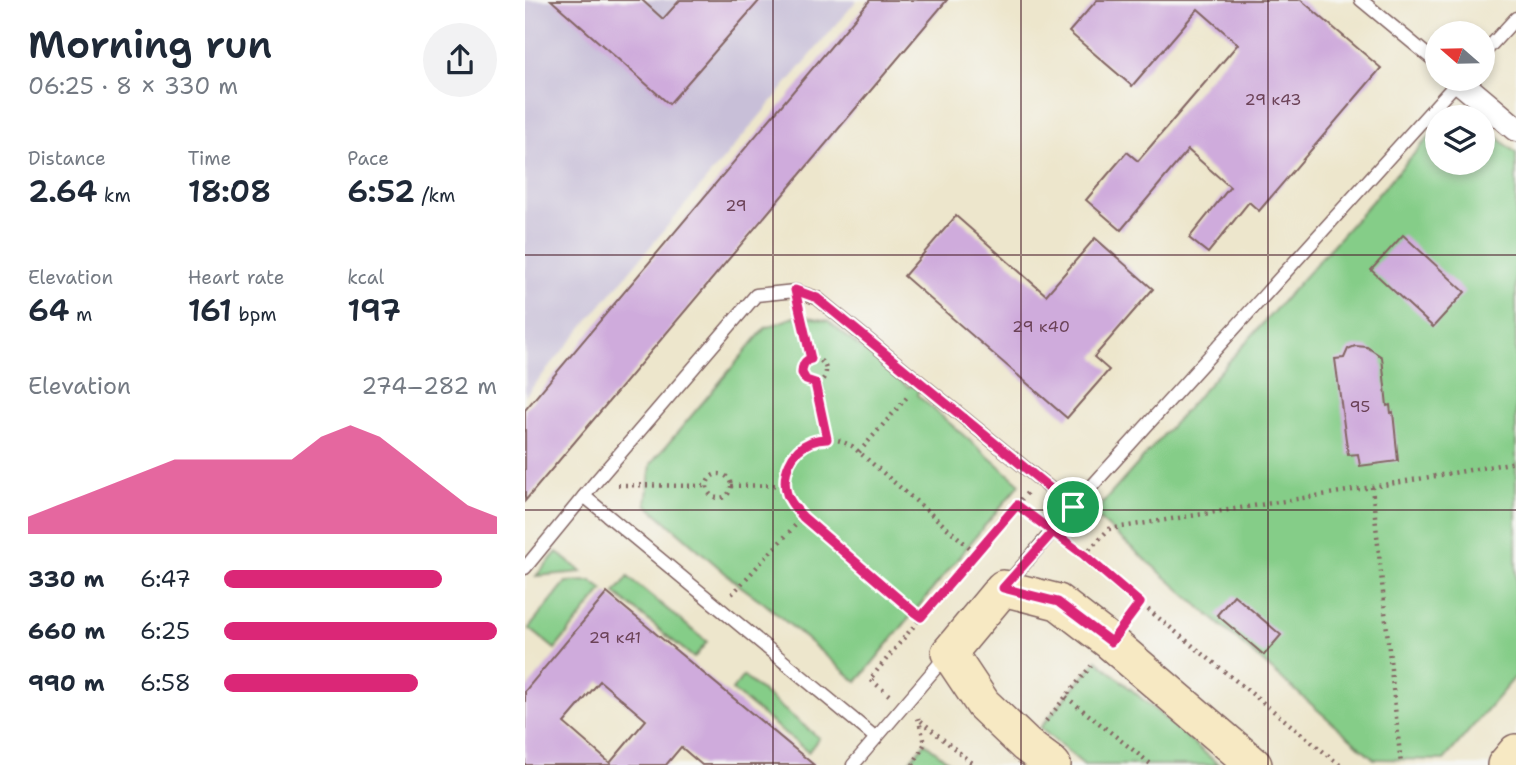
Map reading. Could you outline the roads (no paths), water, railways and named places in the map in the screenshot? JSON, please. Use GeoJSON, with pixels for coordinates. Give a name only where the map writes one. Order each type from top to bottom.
{"type":"FeatureCollection","features":[{"type":"Feature","properties":{"kind":"street"},"geometry":{"type":"LineString","coordinates":[[1472,91],[1516,129]]}},
{"type":"Feature","properties":{"kind":"street"},"geometry":{"type":"LineString","coordinates":[[1039,755],[983,704],[949,653],[1003,588],[1058,602],[1111,642],[1254,765]]}},
{"type":"Feature","properties":{"kind":"street"},"geometry":{"type":"LineString","coordinates":[[1505,765],[1516,752]]}},
{"type":"Feature","properties":{"kind":"lane"},"geometry":{"type":"LineString","coordinates":[[1361,0],[1425,53]]}},
{"type":"Feature","properties":{"kind":"lane"},"geometry":{"type":"LineString","coordinates":[[1495,44],[1509,32],[1516,18]]}},
{"type":"Feature","properties":{"kind":"lane"},"geometry":{"type":"LineString","coordinates":[[1003,588],[1449,91]]}},
{"type":"Feature","properties":{"kind":"lane"},"geometry":{"type":"LineString","coordinates":[[525,568],[756,295],[795,290],[817,298],[1073,507]]}},
{"type":"Feature","properties":{"kind":"lane"},"geometry":{"type":"LineString","coordinates":[[584,496],[876,738]]}},
{"type":"Feature","properties":{"kind":"lane"},"geometry":{"type":"LineString","coordinates":[[853,765],[949,653]]}}]}
